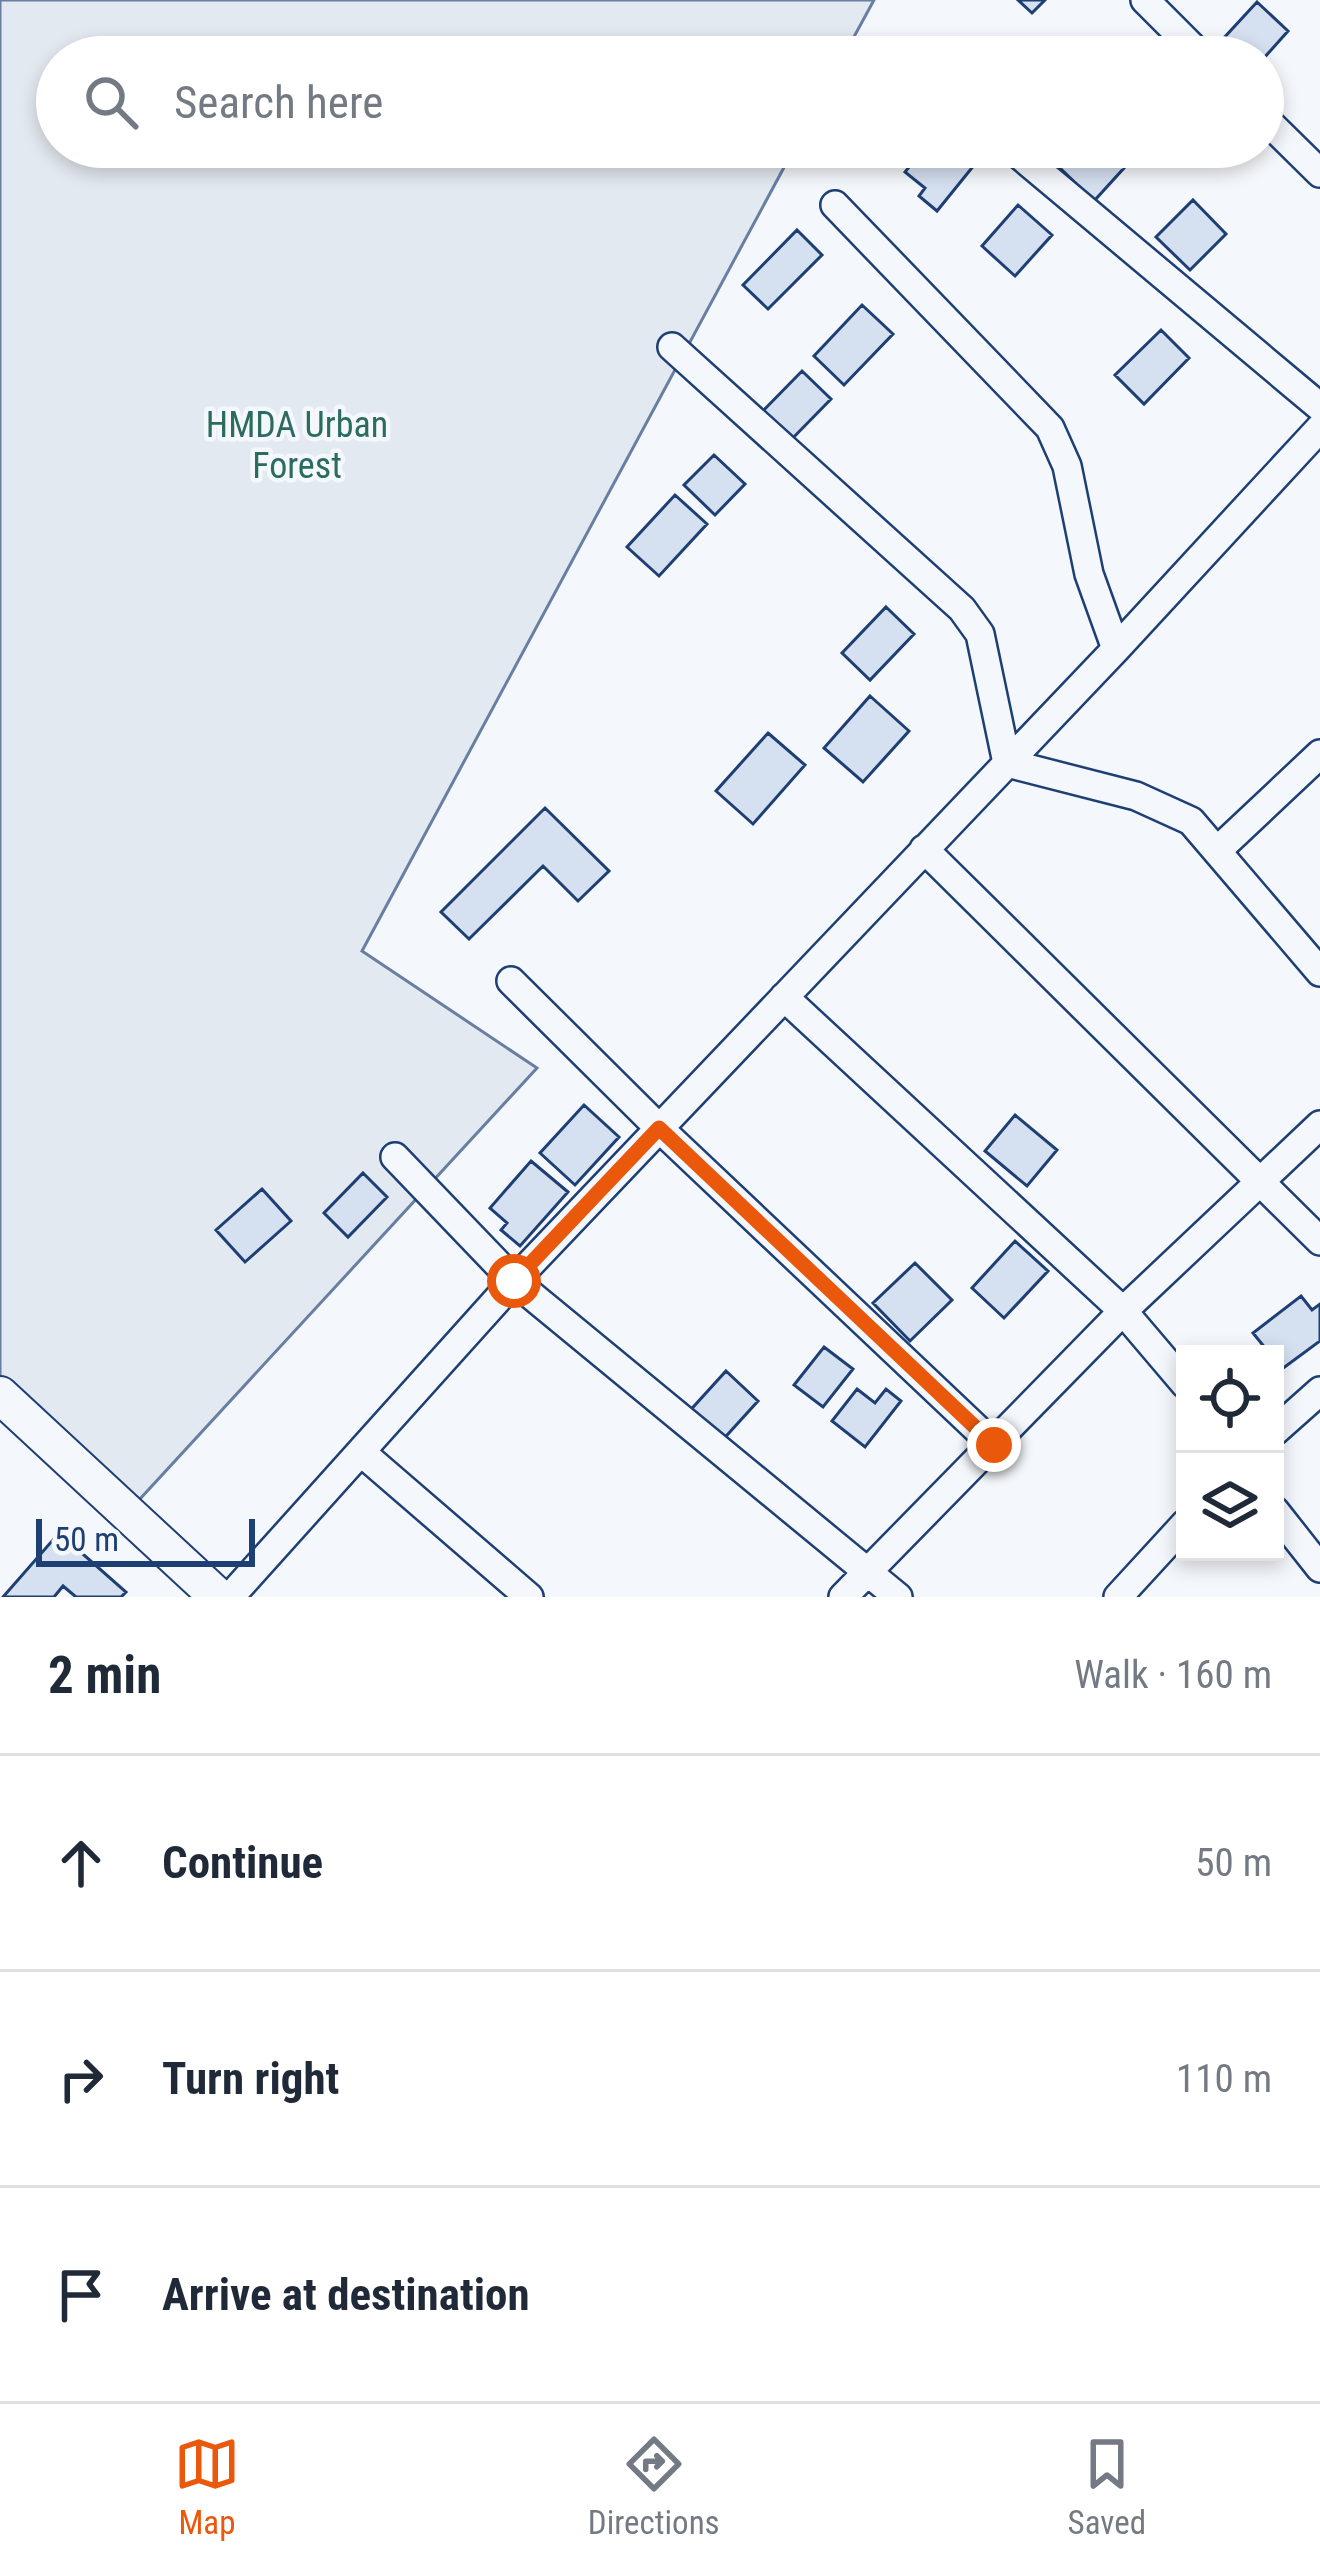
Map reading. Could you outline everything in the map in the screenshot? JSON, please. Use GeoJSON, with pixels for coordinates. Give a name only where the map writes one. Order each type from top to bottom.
{"type":"FeatureCollection","features":[{"type":"Feature","properties":{"kind":"main road"},"geometry":{"type":"LineString","coordinates":[[0,1394],[218,1597]]}},
{"type":"Feature","properties":{"kind":"street"},"geometry":{"type":"LineString","coordinates":[[1145,0],[1181,36]]}},
{"type":"Feature","properties":{"kind":"street"},"geometry":{"type":"LineString","coordinates":[[1284,138],[1320,173]]}},
{"type":"Feature","properties":{"kind":"street"},"geometry":{"type":"LineString","coordinates":[[1035,168],[1320,407]]}},
{"type":"Feature","properties":{"kind":"street"},"geometry":{"type":"LineString","coordinates":[[835,205],[1050,428],[1067,466],[1090,574],[1116,649]]}},
{"type":"Feature","properties":{"kind":"street"},"geometry":{"type":"LineString","coordinates":[[672,347],[962,609],[980,634],[1006,763]]}},
{"type":"Feature","properties":{"kind":"street"},"geometry":{"type":"LineString","coordinates":[[230,1597],[514,1281],[1320,428]]}},
{"type":"Feature","properties":{"kind":"street"},"geometry":{"type":"LineString","coordinates":[[1218,850],[1320,754]]}},
{"type":"Feature","properties":{"kind":"street"},"geometry":{"type":"LineString","coordinates":[[1006,763],[1136,796],[1191,821],[1320,972]]}},
{"type":"Feature","properties":{"kind":"street"},"geometry":{"type":"LineString","coordinates":[[924,849],[1320,1241]]}},
{"type":"Feature","properties":{"kind":"street"},"geometry":{"type":"LineString","coordinates":[[511,980],[659,1128],[994,1445]]}},
{"type":"Feature","properties":{"kind":"street"},"geometry":{"type":"LineString","coordinates":[[784,997],[1123,1311],[1176,1373]]}},
{"type":"Feature","properties":{"kind":"street"},"geometry":{"type":"LineString","coordinates":[[843,1597],[1123,1311],[1320,1125]]}},
{"type":"Feature","properties":{"kind":"street"},"geometry":{"type":"LineString","coordinates":[[395,1157],[514,1281],[898,1597]]}},
{"type":"Feature","properties":{"kind":"street"},"geometry":{"type":"LineString","coordinates":[[1284,1423],[1320,1391]]}},
{"type":"Feature","properties":{"kind":"street"},"geometry":{"type":"LineString","coordinates":[[361,1452],[530,1597]]}},
{"type":"Feature","properties":{"kind":"street"},"geometry":{"type":"LineString","coordinates":[[1284,1522],[1320,1568]]}},
{"type":"Feature","properties":{"kind":"street"},"geometry":{"type":"LineString","coordinates":[[1118,1597],[1176,1534]]}},
{"type":"Feature","properties":{"kind":"green space","name":"HMDA Urban Forest"},"geometry":{"type":"Polygon","coordinates":[[[0,0],[874,0],[854,36],[36,36],[36,168],[784,168],[362,951],[537,1068],[127,1513],[0,1389],[0,0]]]}},
{"type":"Feature","properties":{"kind":"building"},"geometry":{"type":"Polygon","coordinates":[[[1018,0],[1045,0],[1032,13],[1018,0]]]}},
{"type":"Feature","properties":{"kind":"building"},"geometry":{"type":"Polygon","coordinates":[[[1257,2],[1288,31],[1284,36],[1226,36],[1257,2]]]}},
{"type":"Feature","properties":{"kind":"building"},"geometry":{"type":"Polygon","coordinates":[[[908,168],[972,168],[937,211],[919,196],[925,188],[905,172],[908,168]]]}},
{"type":"Feature","properties":{"kind":"building"},"geometry":{"type":"Polygon","coordinates":[[[1060,168],[1124,168],[1094,201],[1060,168]]]}},
{"type":"Feature","properties":{"kind":"building"},"geometry":{"type":"Polygon","coordinates":[[[1193,200],[1226,234],[1190,270],[1156,237],[1193,200]]]}},
{"type":"Feature","properties":{"kind":"building"},"geometry":{"type":"Polygon","coordinates":[[[1018,205],[1052,235],[1015,276],[982,246],[1018,205]]]}},
{"type":"Feature","properties":{"kind":"building"},"geometry":{"type":"Polygon","coordinates":[[[797,230],[822,255],[768,309],[743,285],[797,230]]]}},
{"type":"Feature","properties":{"kind":"building"},"geometry":{"type":"Polygon","coordinates":[[[862,305],[893,334],[844,385],[814,356],[862,305]]]}},
{"type":"Feature","properties":{"kind":"building"},"geometry":{"type":"Polygon","coordinates":[[[1161,330],[1189,358],[1144,404],[1115,375],[1161,330]]]}},
{"type":"Feature","properties":{"kind":"building"},"geometry":{"type":"Polygon","coordinates":[[[802,371],[831,399],[788,443],[759,415],[802,371]]]}},
{"type":"Feature","properties":{"kind":"building"},"geometry":{"type":"Polygon","coordinates":[[[714,455],[745,484],[715,515],[684,485],[714,455]]]}},
{"type":"Feature","properties":{"kind":"building"},"geometry":{"type":"Polygon","coordinates":[[[675,495],[707,524],[659,576],[627,547],[675,495]]]}},
{"type":"Feature","properties":{"kind":"building"},"geometry":{"type":"Polygon","coordinates":[[[886,607],[914,634],[870,680],[842,653],[886,607]]]}},
{"type":"Feature","properties":{"kind":"building"},"geometry":{"type":"Polygon","coordinates":[[[870,696],[909,731],[863,782],[824,748],[870,696]]]}},
{"type":"Feature","properties":{"kind":"building"},"geometry":{"type":"Polygon","coordinates":[[[768,733],[805,765],[753,824],[716,791],[768,733]]]}},
{"type":"Feature","properties":{"kind":"building"},"geometry":{"type":"Polygon","coordinates":[[[545,808],[609,871],[578,901],[543,866],[469,939],[441,912],[545,808]]]}},
{"type":"Feature","properties":{"kind":"building"},"geometry":{"type":"Polygon","coordinates":[[[584,1105],[619,1137],[575,1185],[540,1153],[584,1105]]]}},
{"type":"Feature","properties":{"kind":"building"},"geometry":{"type":"Polygon","coordinates":[[[1015,1115],[1057,1150],[1027,1186],[985,1151],[1015,1115]]]}},
{"type":"Feature","properties":{"kind":"building"},"geometry":{"type":"Polygon","coordinates":[[[531,1161],[568,1192],[520,1246],[501,1230],[507,1223],[490,1208],[531,1161]]]}},
{"type":"Feature","properties":{"kind":"building"},"geometry":{"type":"Polygon","coordinates":[[[363,1173],[387,1197],[348,1237],[324,1213],[363,1173]]]}},
{"type":"Feature","properties":{"kind":"building"},"geometry":{"type":"Polygon","coordinates":[[[262,1189],[291,1221],[245,1262],[216,1230],[262,1189]]]}},
{"type":"Feature","properties":{"kind":"building"},"geometry":{"type":"Polygon","coordinates":[[[1015,1241],[1048,1271],[1004,1318],[972,1288],[1015,1241]]]}},
{"type":"Feature","properties":{"kind":"building"},"geometry":{"type":"Polygon","coordinates":[[[915,1263],[952,1300],[910,1341],[873,1303],[915,1263]]]}},
{"type":"Feature","properties":{"kind":"building"},"geometry":{"type":"Polygon","coordinates":[[[1301,1296],[1312,1310],[1320,1304],[1320,1341],[1284,1368],[1284,1345],[1263,1345],[1253,1333],[1301,1296]]]}},
{"type":"Feature","properties":{"kind":"building"},"geometry":{"type":"Polygon","coordinates":[[[824,1347],[853,1369],[823,1407],[794,1385],[824,1347]]]}},
{"type":"Feature","properties":{"kind":"building"},"geometry":{"type":"Polygon","coordinates":[[[726,1371],[758,1401],[718,1445],[686,1415],[726,1371]]]}},
{"type":"Feature","properties":{"kind":"building"},"geometry":{"type":"Polygon","coordinates":[[[857,1389],[875,1403],[886,1389],[901,1401],[865,1447],[832,1421],[857,1389]]]}},
{"type":"Feature","properties":{"kind":"building"},"geometry":{"type":"Polygon","coordinates":[[[59,1533],[126,1592],[121,1597],[76,1597],[63,1586],[54,1597],[3,1597],[59,1533]]]}},
{"type":"Feature","properties":{"kind":"route"},"geometry":{"type":"LineString","coordinates":[[514,1281],[659,1128],[994,1445]]}}]}
